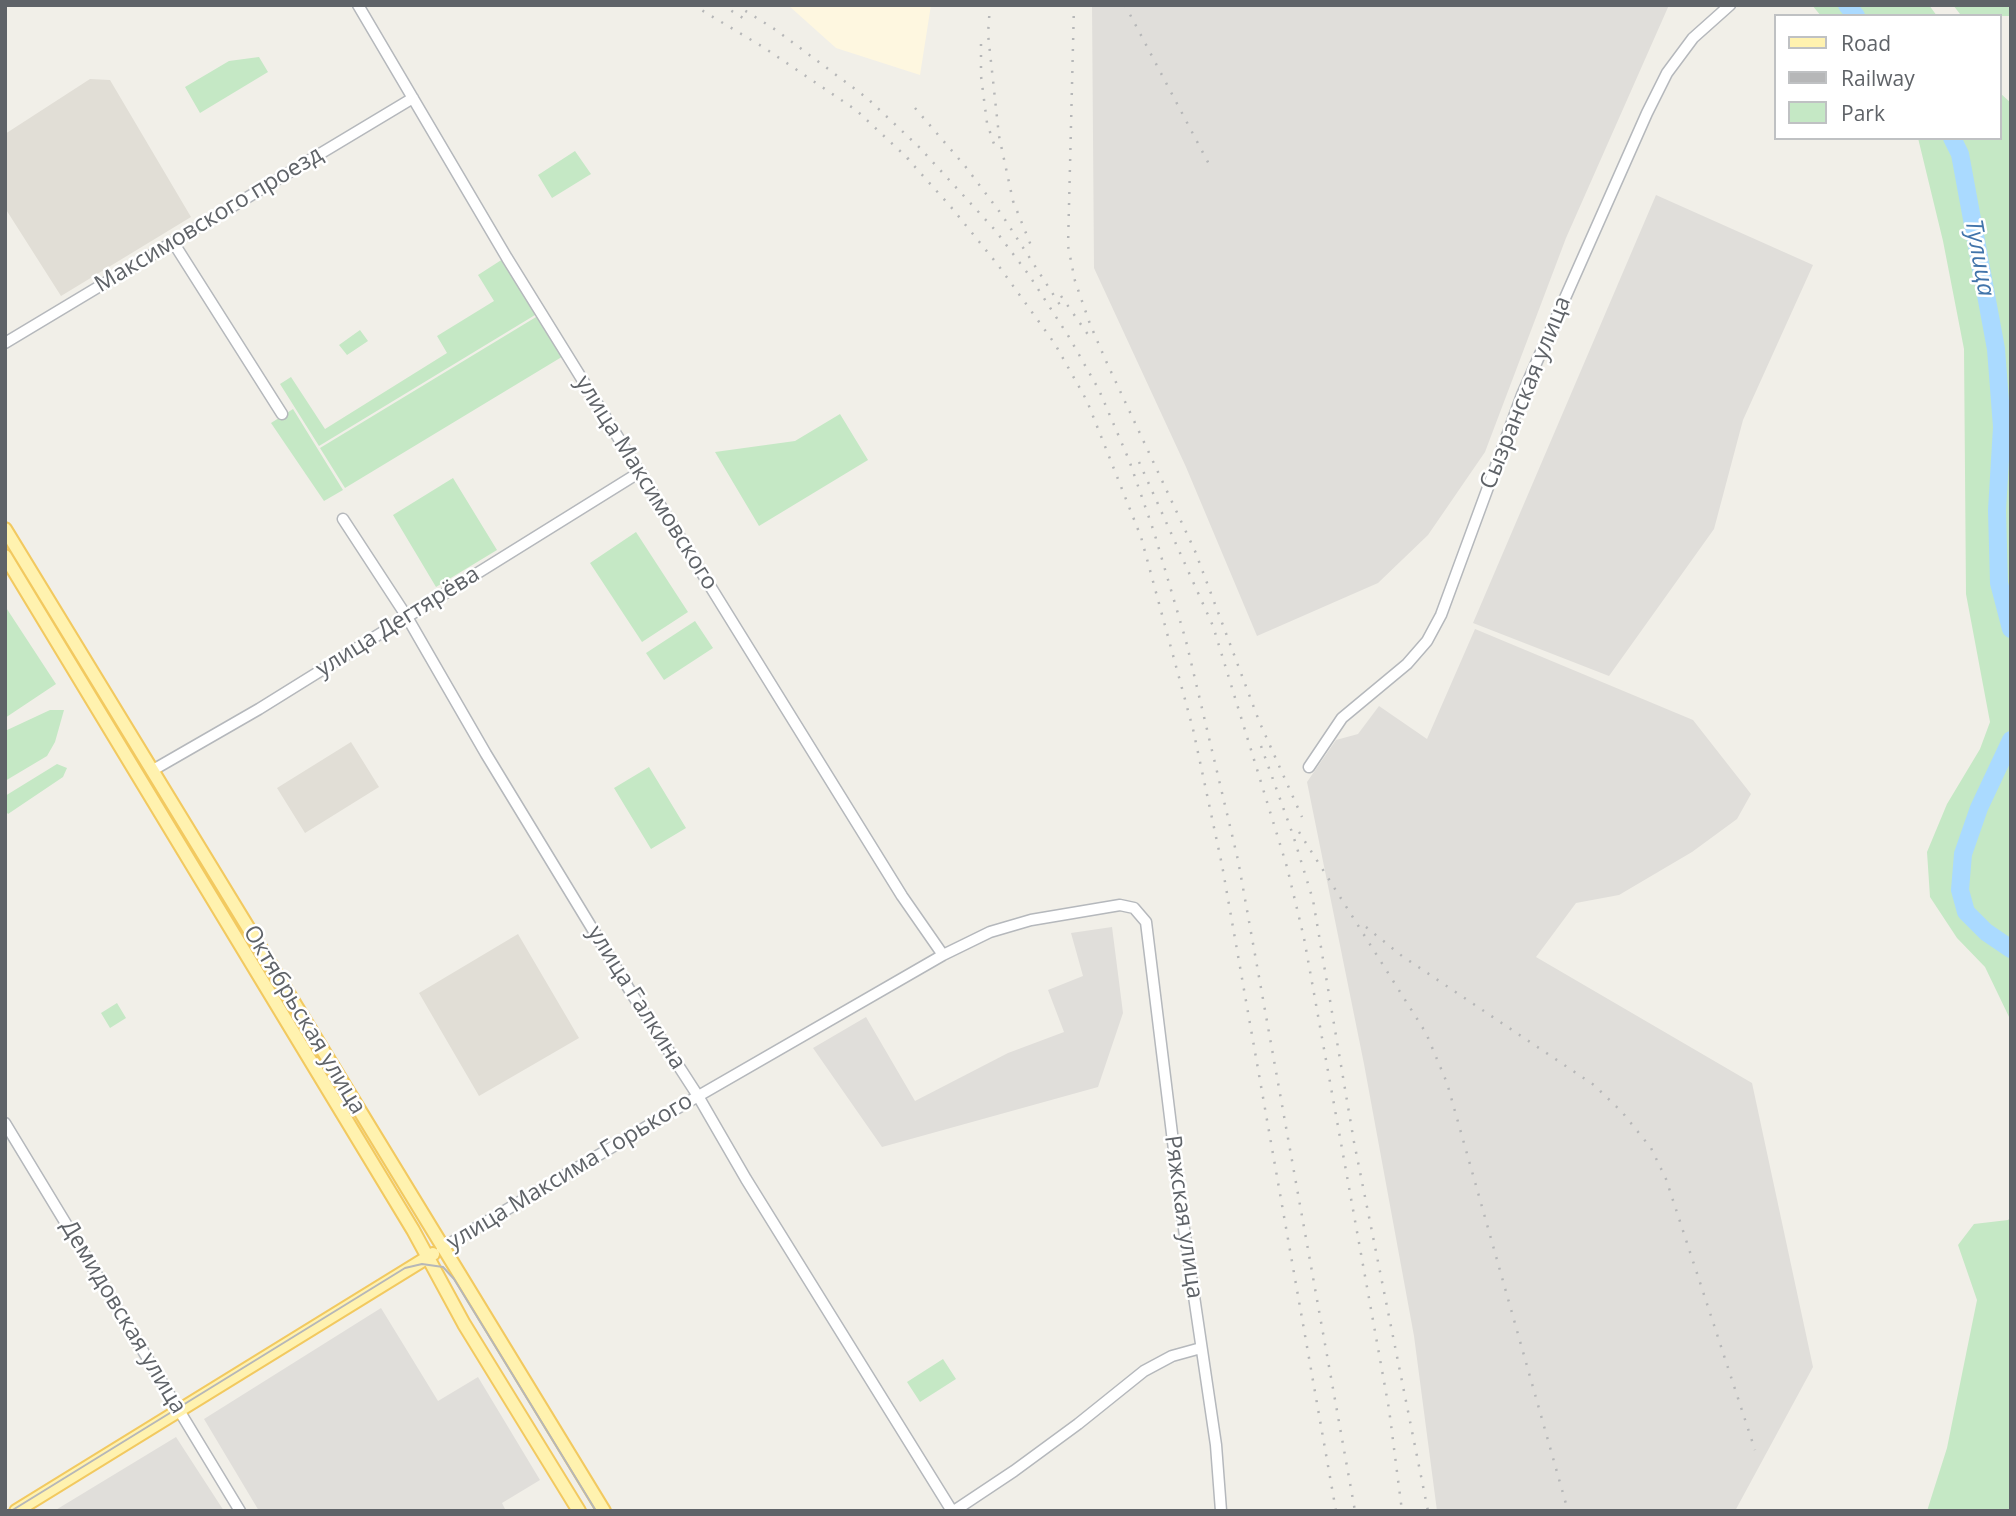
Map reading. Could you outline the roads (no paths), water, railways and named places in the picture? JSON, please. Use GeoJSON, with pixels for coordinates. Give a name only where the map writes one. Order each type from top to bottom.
{"type":"FeatureCollection","features":[{"type":"Feature","properties":{"kind":"main road","name":"Октябрьская улица"},"geometry":{"type":"LineString","coordinates":[[7,534],[604,1511]]}},
{"type":"Feature","properties":{"kind":"main road"},"geometry":{"type":"LineString","coordinates":[[8,561],[23,558]]}},
{"type":"Feature","properties":{"kind":"main road","name":"Октябрьская улица"},"geometry":{"type":"LineString","coordinates":[[8,561],[428,1257],[464,1324],[579,1511]]}},
{"type":"Feature","properties":{"kind":"main road","name":"улица Максима Горького"},"geometry":{"type":"LineString","coordinates":[[16,1511],[442,1248]]}},
{"type":"Feature","properties":{"kind":"street","name":"улица Максимовского"},"geometry":{"type":"LineString","coordinates":[[358,5],[507,258],[895,886],[943,955]]}},
{"type":"Feature","properties":{"kind":"street","name":"Сызранская улица"},"geometry":{"type":"LineString","coordinates":[[1309,767],[1349,710],[1407,664],[1427,641],[1441,615],[1522,395],[1647,113],[1667,73],[1693,38],[1730,5]]}},
{"type":"Feature","properties":{"kind":"street","name":"Максимовского проезд"},"geometry":{"type":"LineString","coordinates":[[5,343],[413,97]]}},
{"type":"Feature","properties":{"kind":"street"},"geometry":{"type":"LineString","coordinates":[[173,242],[282,414]]}},
{"type":"Feature","properties":{"kind":"street","name":"улица Дегтярёва"},"geometry":{"type":"LineString","coordinates":[[153,770],[259,709],[640,472]]}},
{"type":"Feature","properties":{"kind":"street","name":"улица Галкина"},"geometry":{"type":"LineString","coordinates":[[343,519],[407,617],[632,994],[698,1096],[746,1179],[953,1511]]}},
{"type":"Feature","properties":{"kind":"street","name":"улица Максима Горького"},"geometry":{"type":"LineString","coordinates":[[442,1248],[943,955],[1003,927],[1120,905],[1134,908],[1146,922]]}},
{"type":"Feature","properties":{"kind":"street","name":"Ряжская улица"},"geometry":{"type":"LineString","coordinates":[[1146,922],[1182,1214],[1216,1445],[1221,1511]]}},
{"type":"Feature","properties":{"kind":"street","name":"Демидовская улица"},"geometry":{"type":"LineString","coordinates":[[5,1123],[240,1511]]}},
{"type":"Feature","properties":{"kind":"street"},"geometry":{"type":"LineString","coordinates":[[953,1511],[1068,1432],[1144,1371],[1172,1356],[1200,1348]]}},
{"type":"Feature","properties":{"kind":"waterway","name":"Тулица"},"geometry":{"type":"LineString","coordinates":[[1847,5],[1854,14]]}},
{"type":"Feature","properties":{"kind":"waterway","name":"Тулица"},"geometry":{"type":"LineString","coordinates":[[1953,140],[1960,154],[1996,349],[2002,427],[1997,510],[1999,583],[2011,629]]}},
{"type":"Feature","properties":{"kind":"waterway","name":"Тулица"},"geometry":{"type":"LineString","coordinates":[[2011,740],[1979,808],[1963,854],[1960,890],[1966,912],[1986,932],[2011,949]]}},
{"type":"Feature","properties":{"kind":"tram line"},"geometry":{"type":"LineString","coordinates":[[11,1511],[405,1268],[422,1264],[443,1267],[454,1279],[596,1511]]}},
{"type":"Feature","properties":{"kind":"railway"},"geometry":{"type":"LineString","coordinates":[[693,5],[763,47],[856,110],[914,164]]}},
{"type":"Feature","properties":{"kind":"railway"},"geometry":{"type":"LineString","coordinates":[[722,5],[743,18]]}},
{"type":"Feature","properties":{"kind":"railway"},"geometry":{"type":"LineString","coordinates":[[736,5],[776,30],[867,98],[919,147],[995,230],[1029,275],[1069,337],[1099,390],[1129,460],[1154,532],[1186,641],[1238,860],[1355,1511]]}},
{"type":"Feature","properties":{"kind":"railway"},"geometry":{"type":"LineString","coordinates":[[990,5],[988,34],[999,136],[1013,201],[1032,248]]}},
{"type":"Feature","properties":{"kind":"railway"},"geometry":{"type":"LineString","coordinates":[[1074,5],[1068,246],[1075,281],[1106,361],[1195,551],[1259,721],[1302,817]]}},
{"type":"Feature","properties":{"kind":"railway"},"geometry":{"type":"LineString","coordinates":[[1125,5],[1211,168]]}},
{"type":"Feature","properties":{"kind":"railway"},"geometry":{"type":"LineString","coordinates":[[981,44],[981,76],[987,123],[994,144]]}},
{"type":"Feature","properties":{"kind":"railway"},"geometry":{"type":"LineString","coordinates":[[915,108],[965,166],[1002,215],[1062,308]]}},
{"type":"Feature","properties":{"kind":"railway"},"geometry":{"type":"LineString","coordinates":[[907,158],[998,265],[1055,344],[1087,401],[1141,537],[1193,729],[1222,865],[1336,1511]]}},
{"type":"Feature","properties":{"kind":"railway"},"geometry":{"type":"LineString","coordinates":[[1061,296],[1089,336]]}},
{"type":"Feature","properties":{"kind":"railway"},"geometry":{"type":"LineString","coordinates":[[1139,462],[1213,626],[1287,867],[1304,938],[1389,1409],[1402,1511]]}},
{"type":"Feature","properties":{"kind":"railway"},"geometry":{"type":"LineString","coordinates":[[1261,746],[1313,900],[1354,1142],[1428,1511]]}},
{"type":"Feature","properties":{"kind":"railway"},"geometry":{"type":"LineString","coordinates":[[1299,832],[1426,1033],[1447,1083],[1568,1511]]}},
{"type":"Feature","properties":{"kind":"railway"},"geometry":{"type":"LineString","coordinates":[[1366,927],[1402,956],[1594,1085],[1622,1112],[1651,1148],[1666,1179],[1755,1450]]}}]}
